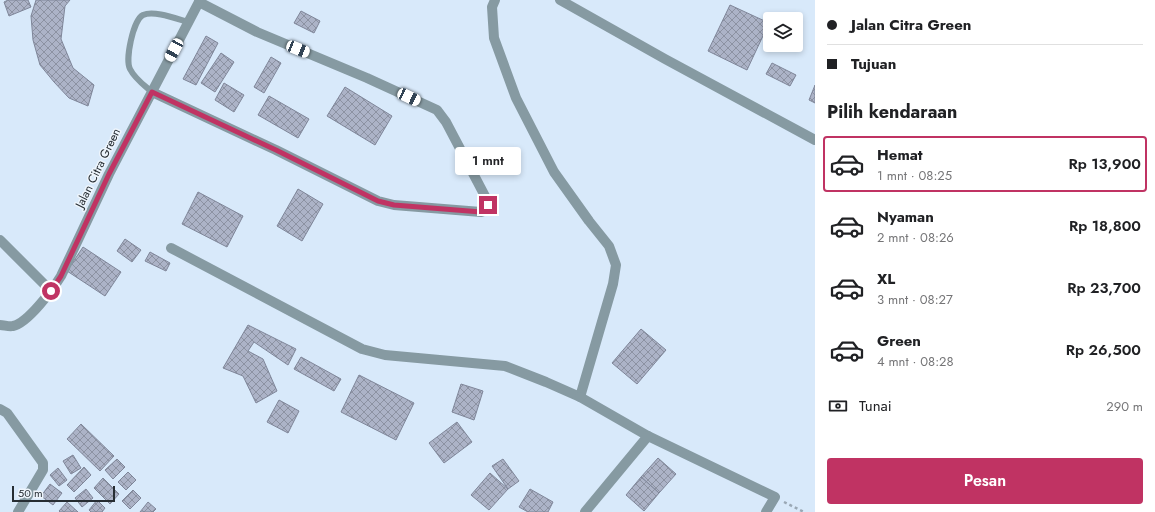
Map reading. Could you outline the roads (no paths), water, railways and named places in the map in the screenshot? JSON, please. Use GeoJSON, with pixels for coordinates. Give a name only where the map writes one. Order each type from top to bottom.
{"type":"FeatureCollection","features":[{"type":"Feature","properties":{"kind":"street"},"geometry":{"type":"LineString","coordinates":[[495,0],[492,7],[494,38],[516,98],[554,172],[609,246],[616,265],[614,284],[580,397]]}},
{"type":"Feature","properties":{"kind":"street"},"geometry":{"type":"LineString","coordinates":[[560,0],[815,140]]}},
{"type":"Feature","properties":{"kind":"street"},"geometry":{"type":"LineString","coordinates":[[152,92],[276,150],[378,201],[394,205],[481,212],[487,210],[488,205],[486,198],[446,122],[437,110],[367,78],[257,32],[199,1]]}},
{"type":"Feature","properties":{"kind":"street","name":"Jalan Citra Green"},"geometry":{"type":"LineString","coordinates":[[0,325],[13,326],[26,318],[51,291],[61,276],[109,174],[199,1]]}},
{"type":"Feature","properties":{"kind":"street"},"geometry":{"type":"LineString","coordinates":[[0,240],[51,291]]}},
{"type":"Feature","properties":{"kind":"street"},"geometry":{"type":"LineString","coordinates":[[171,248],[362,349],[385,355],[505,366],[580,397],[648,436],[775,497],[766,512]]}},
{"type":"Feature","properties":{"kind":"street"},"geometry":{"type":"LineString","coordinates":[[0,409],[7,413],[43,463],[43,470],[18,512]]}},
{"type":"Feature","properties":{"kind":"street"},"geometry":{"type":"LineString","coordinates":[[585,512],[648,436]]}},
{"type":"Feature","properties":{"kind":"lane"},"geometry":{"type":"LineString","coordinates":[[152,92],[137,79],[129,68],[130,47],[136,22],[143,15],[155,13],[188,22]]}}]}
